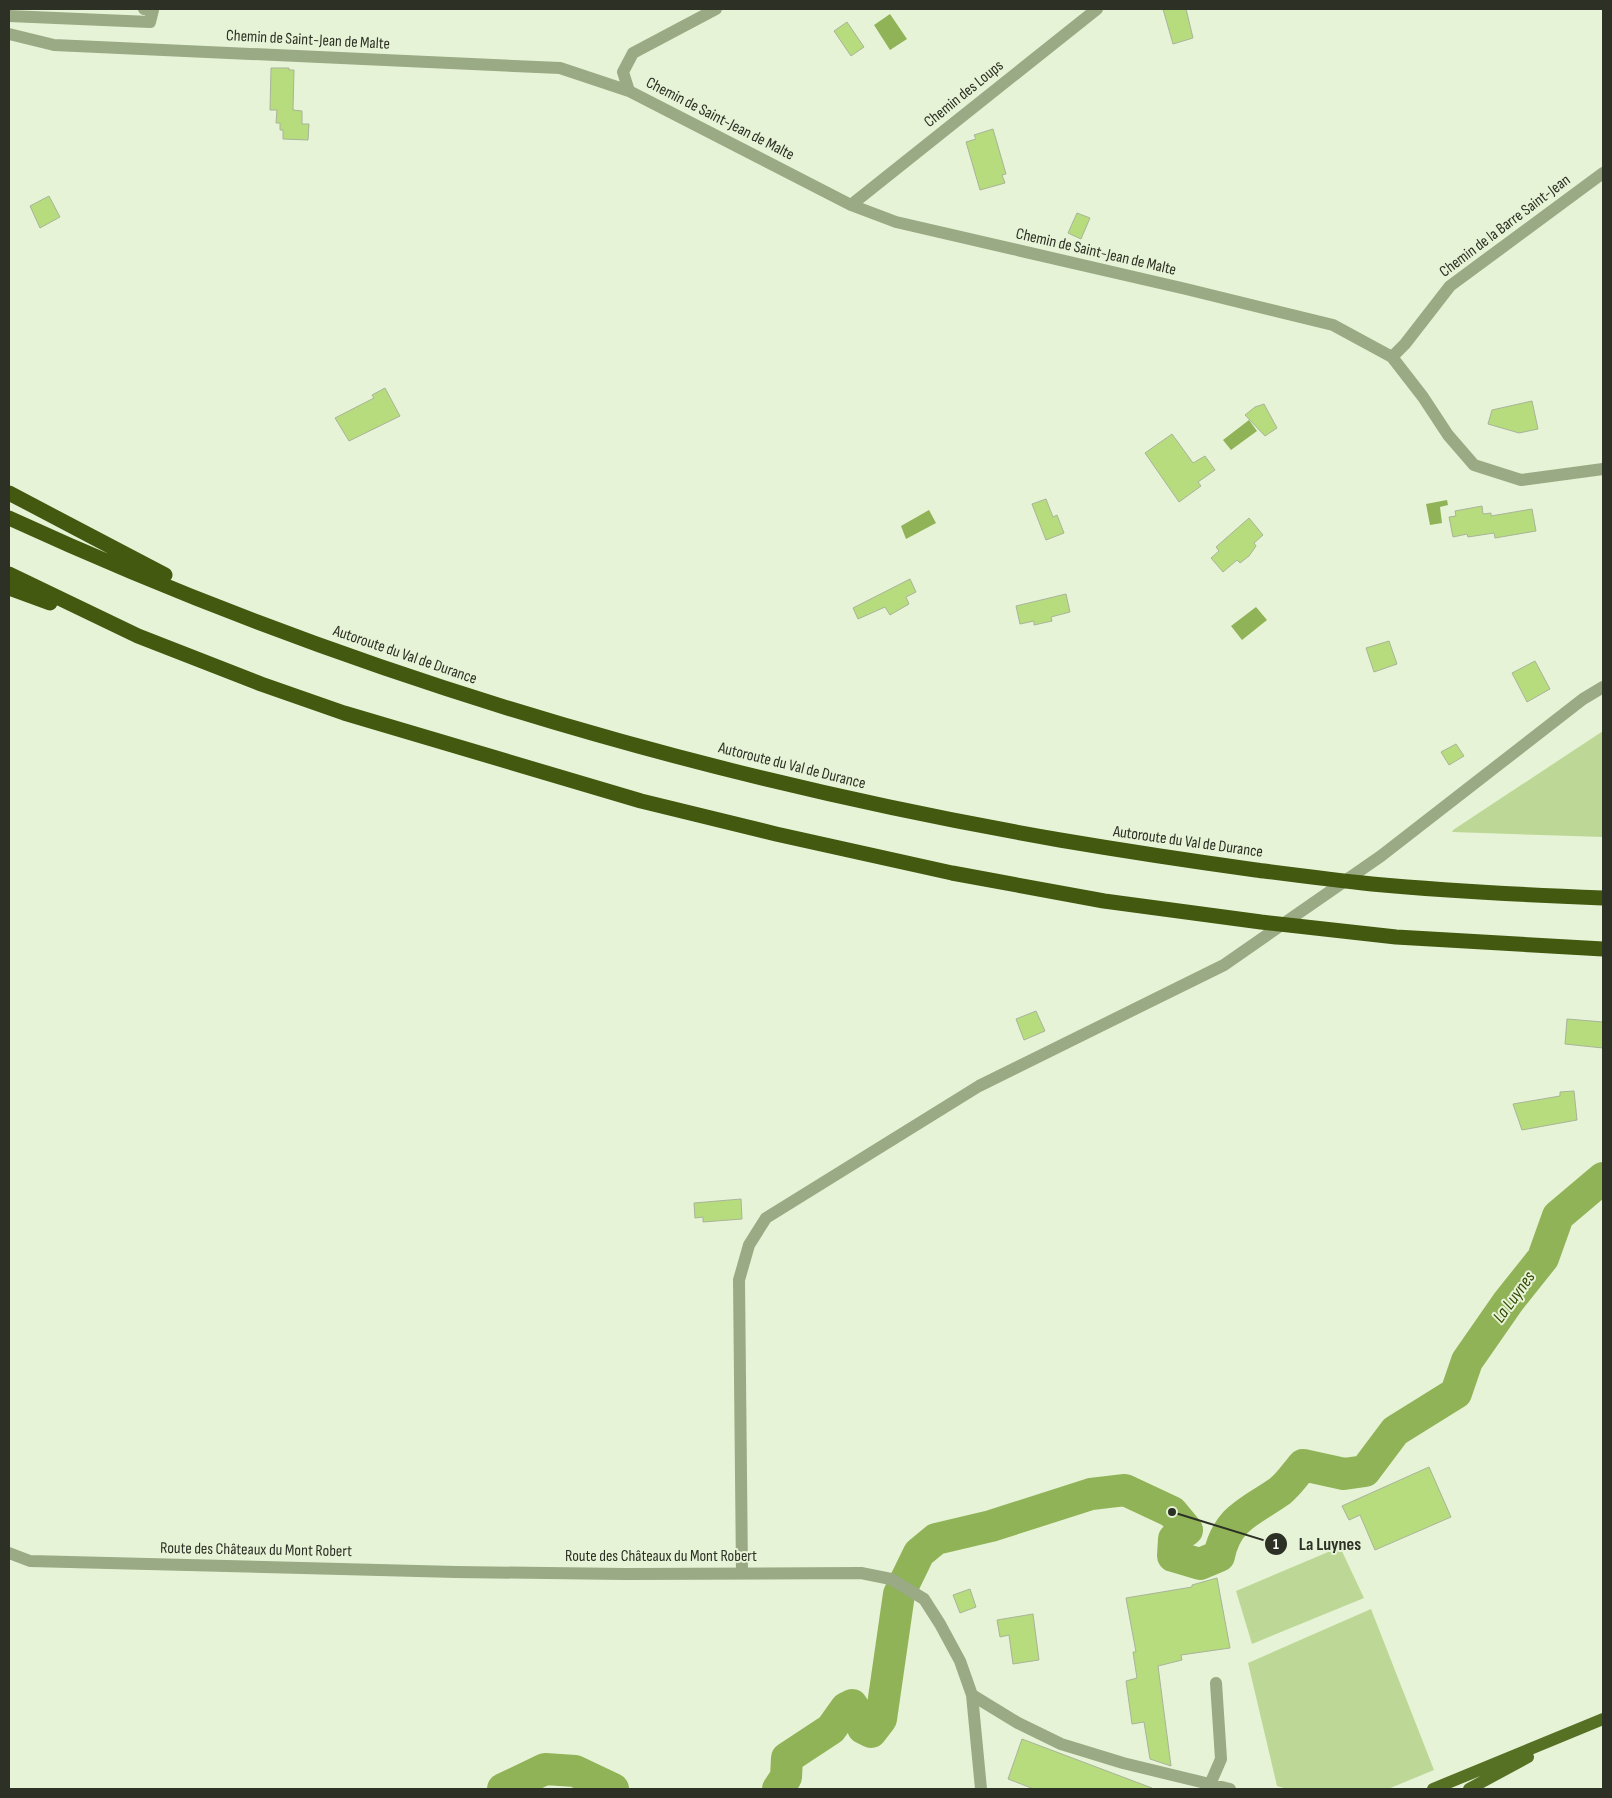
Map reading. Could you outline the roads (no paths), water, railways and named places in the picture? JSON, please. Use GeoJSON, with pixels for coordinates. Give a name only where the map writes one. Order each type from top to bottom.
{"type":"FeatureCollection","features":[{"type":"Feature","properties":{"kind":"highway"},"geometry":{"type":"LineString","coordinates":[[9,493],[244,616]]}},
{"type":"Feature","properties":{"kind":"highway","name":"Autoroute du Val de Durance"},"geometry":{"type":"LineString","coordinates":[[9,518],[59,541],[244,616],[399,672],[586,732],[811,790],[957,822],[1133,853],[1371,884],[1472,892],[1603,898]]}},
{"type":"Feature","properties":{"kind":"highway"},"geometry":{"type":"LineString","coordinates":[[9,574],[138,636]]}},
{"type":"Feature","properties":{"kind":"highway"},"geometry":{"type":"LineString","coordinates":[[9,588],[261,684],[344,713],[641,801],[812,843],[952,873],[1104,901],[1261,922],[1396,937],[1603,949]]}},
{"type":"Feature","properties":{"kind":"main road"},"geometry":{"type":"LineString","coordinates":[[1432,1789],[1603,1719]]}},
{"type":"Feature","properties":{"kind":"main road"},"geometry":{"type":"LineString","coordinates":[[1469,1789],[1586,1726]]}},
{"type":"Feature","properties":{"kind":"street"},"geometry":{"type":"LineString","coordinates":[[9,16],[150,22],[152,10],[144,9]]}},
{"type":"Feature","properties":{"kind":"street"},"geometry":{"type":"LineString","coordinates":[[629,91],[623,72],[634,53],[716,9]]}},
{"type":"Feature","properties":{"kind":"street","name":"Chemin des Loups"},"geometry":{"type":"LineString","coordinates":[[851,205],[1097,9]]}},
{"type":"Feature","properties":{"kind":"street","name":"Chemin de Saint-Jean de Malte"},"geometry":{"type":"LineString","coordinates":[[9,34],[54,45],[560,68],[629,91],[851,205],[896,222],[1333,325],[1392,357]]}},
{"type":"Feature","properties":{"kind":"street","name":"Chemin de la Barre Saint-Jean"},"geometry":{"type":"LineString","coordinates":[[1392,357],[1450,286],[1603,173]]}},
{"type":"Feature","properties":{"kind":"street"},"geometry":{"type":"LineString","coordinates":[[1392,357],[1423,397],[1448,435],[1474,465],[1521,480],[1603,470]]}},
{"type":"Feature","properties":{"kind":"street"},"geometry":{"type":"LineString","coordinates":[[742,1572],[739,1280],[749,1245],[766,1218],[979,1086],[1224,965],[1381,856],[1582,699],[1603,687]]}},
{"type":"Feature","properties":{"kind":"street","name":"Route des Châteaux du Mont Robert"},"geometry":{"type":"LineString","coordinates":[[9,1553],[30,1561],[456,1572],[624,1574],[862,1572],[891,1579],[924,1599],[960,1662],[972,1695],[981,1789]]}},
{"type":"Feature","properties":{"kind":"street"},"geometry":{"type":"LineString","coordinates":[[1209,1787],[1221,1759],[1216,1684]]}},
{"type":"Feature","properties":{"kind":"street"},"geometry":{"type":"LineString","coordinates":[[972,1695],[1018,1723],[1061,1744],[1209,1787],[1230,1789]]}},
{"type":"Feature","properties":{"kind":"waterway","name":"La Luynes"},"geometry":{"type":"LineString","coordinates":[[778,1789],[786,1777],[787,1758],[831,1729],[846,1708],[852,1705],[859,1716],[863,1728],[871,1732],[881,1719],[899,1594],[919,1553],[936,1539],[991,1526],[1091,1494],[1125,1490],[1172,1512],[1187,1530],[1174,1539],[1173,1556],[1200,1564],[1219,1556],[1228,1532],[1234,1524],[1242,1516],[1283,1488],[1303,1465],[1344,1474],[1365,1471],[1395,1431],[1456,1393],[1467,1361],[1508,1302],[1543,1258],[1558,1216],[1603,1178]]}},
{"type":"Feature","properties":{"kind":"waterway","name":"La Luynes"},"geometry":{"type":"LineString","coordinates":[[503,1789],[545,1769],[575,1771],[613,1789]]}},
{"type":"Feature","properties":{"kind":"place","name":"La Luynes"},"geometry":{"type":"Point","coordinates":[1172,1512]}}]}
